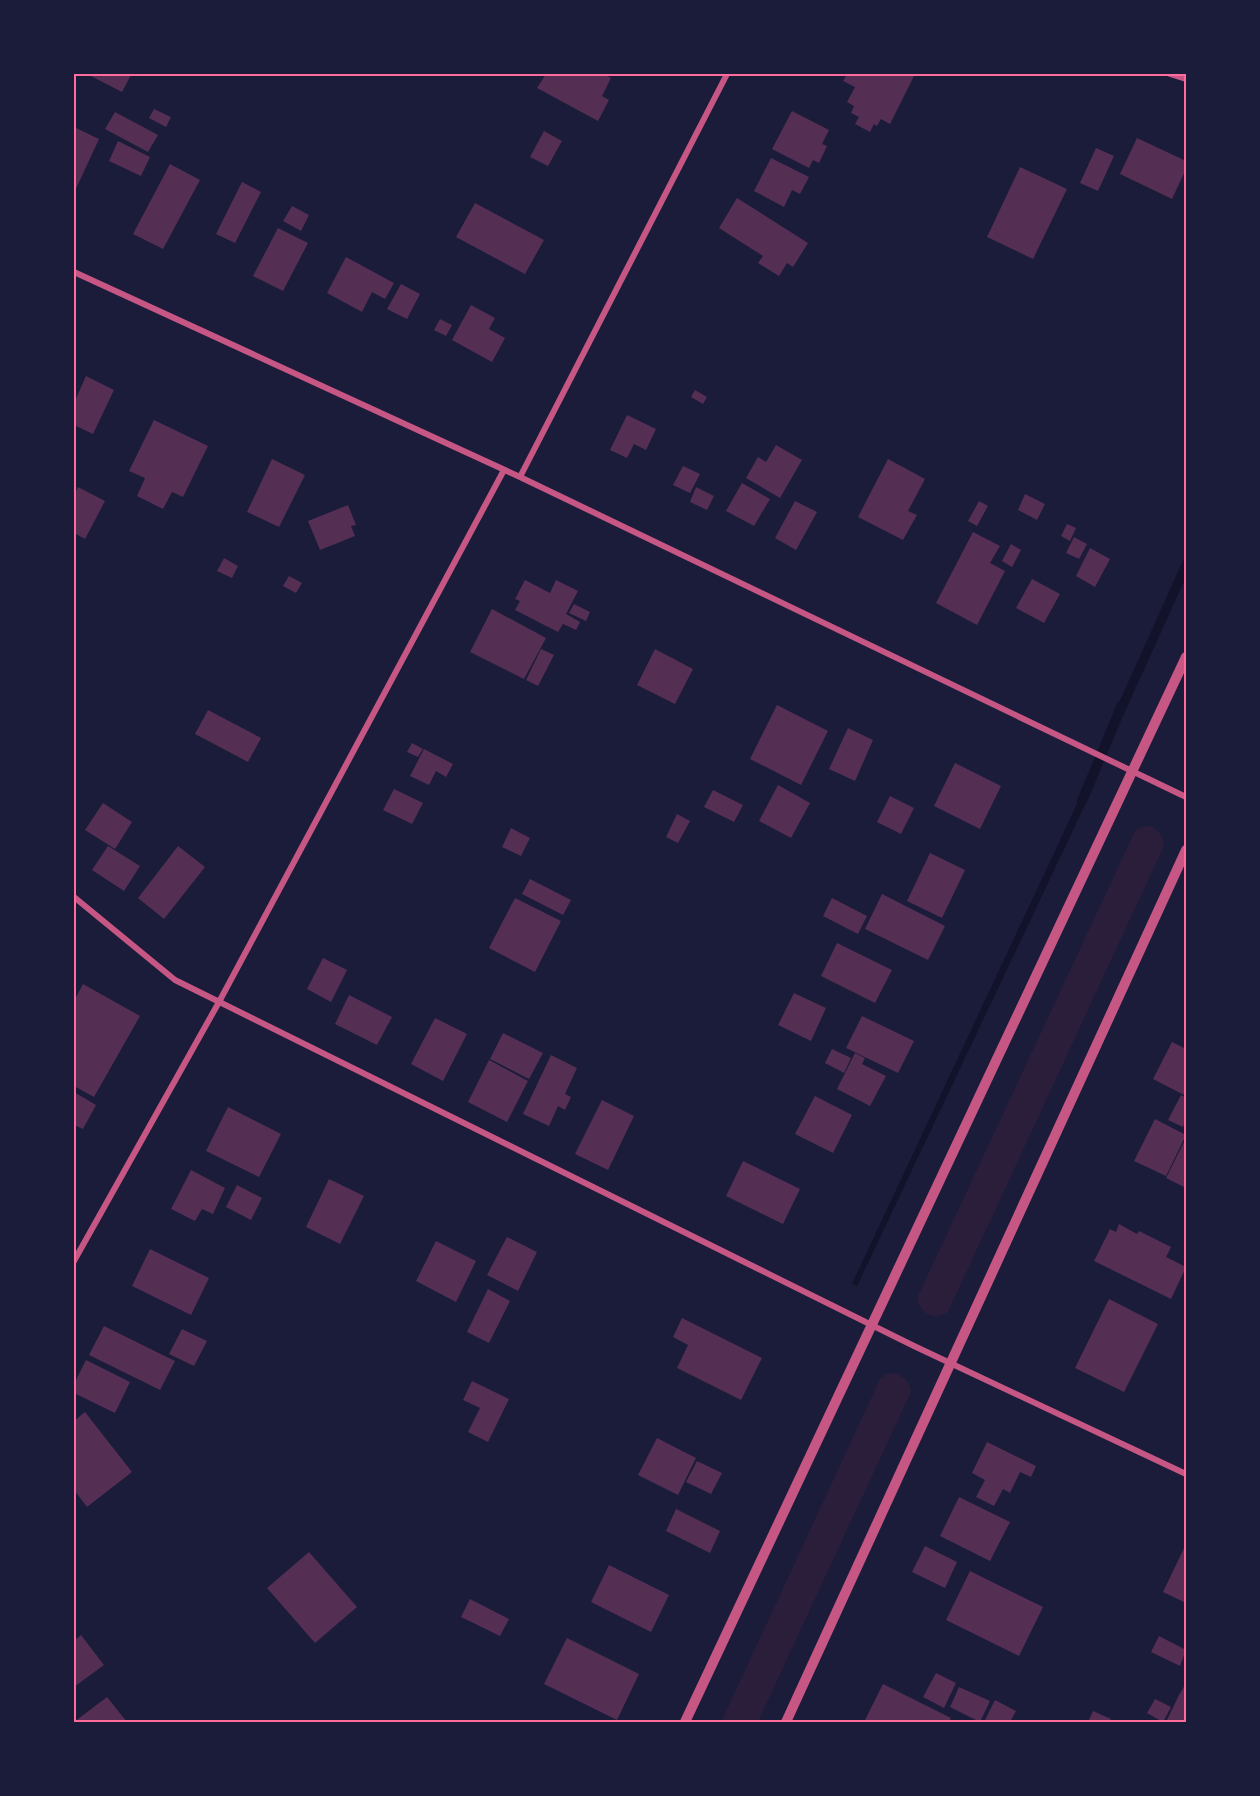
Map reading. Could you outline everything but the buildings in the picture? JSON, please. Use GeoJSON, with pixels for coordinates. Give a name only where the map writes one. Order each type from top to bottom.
{"type":"FeatureCollection","features":[{"type":"Feature","properties":{"kind":"street"},"geometry":{"type":"LineString","coordinates":[[520,477],[727,74]]}},
{"type":"Feature","properties":{"kind":"street"},"geometry":{"type":"LineString","coordinates":[[1170,74],[1186,79]]}},
{"type":"Feature","properties":{"kind":"street"},"geometry":{"type":"LineString","coordinates":[[74,272],[520,477],[1186,797]]}},
{"type":"Feature","properties":{"kind":"street"},"geometry":{"type":"LineString","coordinates":[[74,1261],[219,1002],[504,470]]}},
{"type":"Feature","properties":{"kind":"street"},"geometry":{"type":"LineString","coordinates":[[684,1722],[1186,657]]}},
{"type":"Feature","properties":{"kind":"street"},"geometry":{"type":"LineString","coordinates":[[786,1722],[1186,850]]}},
{"type":"Feature","properties":{"kind":"street"},"geometry":{"type":"LineString","coordinates":[[74,897],[175,980],[872,1325],[1186,1474]]}},
{"type":"Feature","properties":{"kind":"shaded area"},"geometry":{"type":"Polygon","coordinates":[[[1186,554],[1186,577],[1122,718],[1114,714],[1186,554]]]}},
{"type":"Feature","properties":{"kind":"shaded area"},"geometry":{"type":"Polygon","coordinates":[[[1085,787],[1092,790],[857,1286],[852,1284],[1085,787]]]}},
{"type":"Feature","properties":{"kind":"shaded area"},"geometry":{"type":"Polygon","coordinates":[[[1151,826],[1160,834],[1164,846],[948,1312],[938,1316],[928,1314],[921,1308],[917,1298],[1135,831],[1141,827],[1151,826]]]}},
{"type":"Feature","properties":{"kind":"shaded area"},"geometry":{"type":"Polygon","coordinates":[[[895,1373],[906,1380],[911,1392],[758,1722],[721,1722],[880,1379],[887,1374],[895,1373]]]}},
{"type":"Feature","properties":{"kind":"waterway"},"geometry":{"type":"LineString","coordinates":[[1082,801],[1122,705]]}}]}
